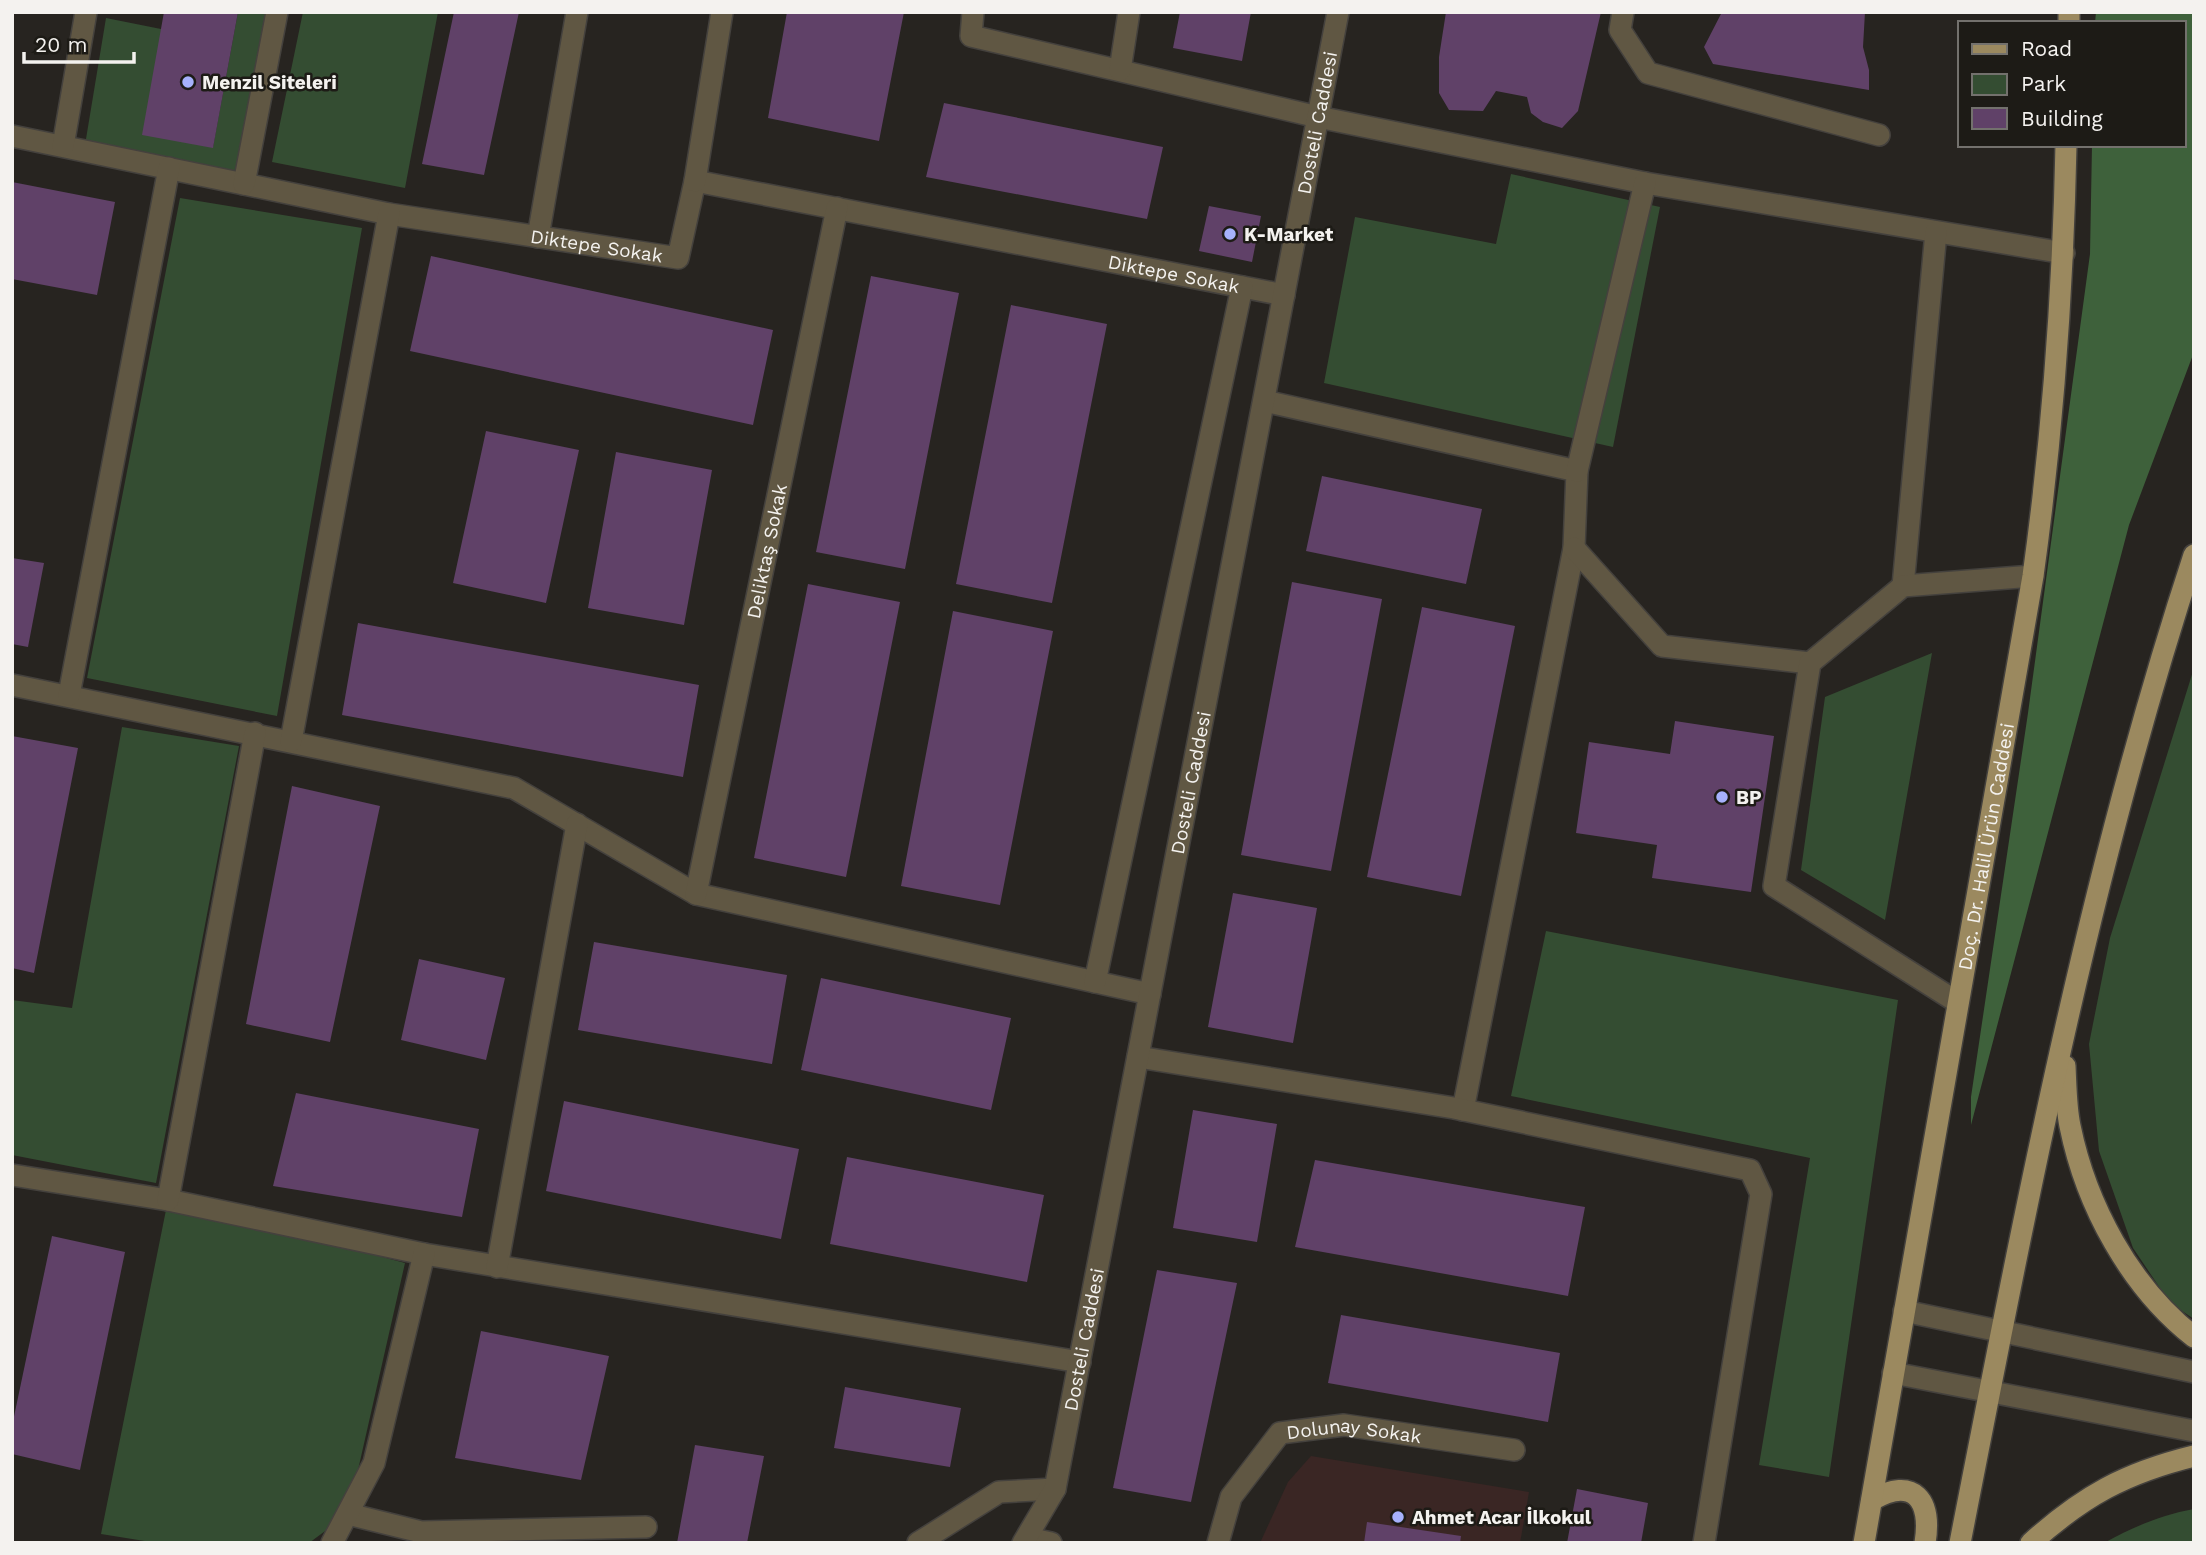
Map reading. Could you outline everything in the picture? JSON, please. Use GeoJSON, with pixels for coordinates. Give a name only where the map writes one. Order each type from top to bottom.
{"type":"FeatureCollection","features":[{"type":"Feature","properties":{"kind":"main road","name":"Doç. Dr. Halil Ürün Caddesi"},"geometry":{"type":"LineString","coordinates":[[1864,1543],[2033,576],[2048,470],[2064,253],[2066,147]]}},
{"type":"Feature","properties":{"kind":"main road"},"geometry":{"type":"LineString","coordinates":[[1959,1543],[2063,1043],[2117,812],[2158,666],[2194,555]]}},
{"type":"Feature","properties":{"kind":"main road"},"geometry":{"type":"LineString","coordinates":[[2063,1043],[2070,1125],[2086,1181],[2108,1231],[2145,1288],[2194,1337]]}},
{"type":"Feature","properties":{"kind":"main road"},"geometry":{"type":"LineString","coordinates":[[2031,1543],[2058,1518],[2105,1487],[2157,1465],[2194,1456]]}},
{"type":"Feature","properties":{"kind":"main road"},"geometry":{"type":"LineString","coordinates":[[1872,1500],[1889,1490],[1903,1489],[1916,1495],[1926,1507],[1925,1543]]}},
{"type":"Feature","properties":{"kind":"street"},"geometry":{"type":"LineString","coordinates":[[63,146],[86,12]]}},
{"type":"Feature","properties":{"kind":"street"},"geometry":{"type":"LineString","coordinates":[[244,184],[277,12]]}},
{"type":"Feature","properties":{"kind":"street"},"geometry":{"type":"LineString","coordinates":[[538,237],[577,12]]}},
{"type":"Feature","properties":{"kind":"street"},"geometry":{"type":"LineString","coordinates":[[695,181],[722,12]]}},
{"type":"Feature","properties":{"kind":"street"},"geometry":{"type":"LineString","coordinates":[[973,12],[971,36],[1318,117],[1645,183],[2064,253]]}},
{"type":"Feature","properties":{"kind":"street"},"geometry":{"type":"LineString","coordinates":[[1120,71],[1129,12]]}},
{"type":"Feature","properties":{"kind":"street","name":"Dosteli Caddesi"},"geometry":{"type":"LineString","coordinates":[[1025,1541],[1055,1489],[1338,12]]}},
{"type":"Feature","properties":{"kind":"street"},"geometry":{"type":"LineString","coordinates":[[1623,12],[1620,30],[1648,73],[1878,135]]}},
{"type":"Feature","properties":{"kind":"street","name":"Diktepe Sokak"},"geometry":{"type":"LineString","coordinates":[[12,136],[389,214],[678,258],[695,181],[1284,295]]}},
{"type":"Feature","properties":{"kind":"street"},"geometry":{"type":"LineString","coordinates":[[69,695],[169,168]]}},
{"type":"Feature","properties":{"kind":"street"},"geometry":{"type":"LineString","coordinates":[[1463,1110],[1574,548],[1577,471],[1645,183]]}},
{"type":"Feature","properties":{"kind":"street","name":"Deliktaş Sokak"},"geometry":{"type":"LineString","coordinates":[[696,894],[837,208]]}},
{"type":"Feature","properties":{"kind":"street"},"geometry":{"type":"LineString","coordinates":[[291,741],[389,214]]}},
{"type":"Feature","properties":{"kind":"street"},"geometry":{"type":"LineString","coordinates":[[1903,586],[1936,232]]}},
{"type":"Feature","properties":{"kind":"street"},"geometry":{"type":"LineString","coordinates":[[1095,982],[1242,287]]}},
{"type":"Feature","properties":{"kind":"street"},"geometry":{"type":"LineString","coordinates":[[1264,401],[1577,471]]}},
{"type":"Feature","properties":{"kind":"street"},"geometry":{"type":"LineString","coordinates":[[1574,548],[1662,646],[1810,663]]}},
{"type":"Feature","properties":{"kind":"street"},"geometry":{"type":"LineString","coordinates":[[1957,1002],[1774,886],[1810,663],[1903,586],[2033,576]]}},
{"type":"Feature","properties":{"kind":"street"},"geometry":{"type":"LineString","coordinates":[[12,685],[514,788],[696,894],[1150,994]]}},
{"type":"Feature","properties":{"kind":"street"},"geometry":{"type":"LineString","coordinates":[[168,1200],[255,733]]}},
{"type":"Feature","properties":{"kind":"street"},"geometry":{"type":"LineString","coordinates":[[497,1267],[577,824]]}},
{"type":"Feature","properties":{"kind":"street"},"geometry":{"type":"LineString","coordinates":[[1138,1057],[1463,1110],[1750,1170],[1761,1194],[1704,1543]]}},
{"type":"Feature","properties":{"kind":"street"},"geometry":{"type":"LineString","coordinates":[[12,1175],[168,1200],[497,1267],[1080,1362]]}},
{"type":"Feature","properties":{"kind":"street"},"geometry":{"type":"LineString","coordinates":[[332,1543],[374,1463],[424,1254]]}},
{"type":"Feature","properties":{"kind":"street"},"geometry":{"type":"LineString","coordinates":[[1904,1311],[2194,1372]]}},
{"type":"Feature","properties":{"kind":"street"},"geometry":{"type":"LineString","coordinates":[[1894,1373],[2194,1431]]}},
{"type":"Feature","properties":{"kind":"street","name":"Dolunay Sokak"},"geometry":{"type":"LineString","coordinates":[[1218,1543],[1231,1497],[1280,1433],[1344,1425],[1514,1450]]}},
{"type":"Feature","properties":{"kind":"street"},"geometry":{"type":"LineString","coordinates":[[918,1543],[999,1492],[1055,1489]]}},
{"type":"Feature","properties":{"kind":"street"},"geometry":{"type":"LineString","coordinates":[[348,1514],[421,1532],[646,1527]]}},
{"type":"Feature","properties":{"kind":"street"},"geometry":{"type":"LineString","coordinates":[[1025,1541],[1051,1543]]}},
{"type":"Feature","properties":{"kind":"shaded area","name":"Ahmet Acar İlkokul"},"geometry":{"type":"Polygon","coordinates":[[[1311,1456],[1529,1492],[1520,1543],[1260,1543],[1288,1482],[1311,1456]]]}},
{"type":"Feature","properties":{"kind":"green space"},"geometry":{"type":"Polygon","coordinates":[[[238,12],[269,12],[236,175],[85,145],[106,18],[161,29],[213,147],[238,12]]]}},
{"type":"Feature","properties":{"kind":"green space"},"geometry":{"type":"Polygon","coordinates":[[[303,12],[438,12],[405,188],[272,162],[303,12]]]}},
{"type":"Feature","properties":{"kind":"green space"},"geometry":{"type":"Polygon","coordinates":[[[2096,12],[2194,12],[2194,352],[2129,525],[1971,1125],[1971,1097],[2028,713],[2090,254],[2092,147],[2185,147],[2185,21],[2095,21],[2096,12]]]}},
{"type":"Feature","properties":{"kind":"green space"},"geometry":{"type":"Polygon","coordinates":[[[1511,174],[1660,207],[1613,447],[1324,383],[1355,217],[1496,244],[1511,174]]]}},
{"type":"Feature","properties":{"kind":"green space"},"geometry":{"type":"Polygon","coordinates":[[[180,198],[362,228],[277,716],[87,678],[180,198]]]}},
{"type":"Feature","properties":{"kind":"green space"},"geometry":{"type":"Polygon","coordinates":[[[1932,653],[1885,920],[1801,870],[1825,697],[1932,653]]]}},
{"type":"Feature","properties":{"kind":"green space"},"geometry":{"type":"Polygon","coordinates":[[[2194,668],[2194,1319],[2170,1303],[2133,1248],[2099,1151],[2089,1044],[2110,938],[2194,668]]]}},
{"type":"Feature","properties":{"kind":"green space"},"geometry":{"type":"Polygon","coordinates":[[[122,727],[239,746],[156,1183],[12,1155],[12,1000],[72,1008],[122,727]]]}},
{"type":"Feature","properties":{"kind":"green space"},"geometry":{"type":"Polygon","coordinates":[[[1546,931],[1898,1000],[1829,1477],[1759,1465],[1810,1158],[1511,1096],[1546,931]]]}},
{"type":"Feature","properties":{"kind":"green space"},"geometry":{"type":"Polygon","coordinates":[[[168,1200],[405,1263],[348,1514],[309,1543],[157,1543],[101,1534],[168,1200]]]}},
{"type":"Feature","properties":{"kind":"green space"},"geometry":{"type":"Polygon","coordinates":[[[2194,1509],[2194,1543],[2104,1543],[2148,1522],[2194,1509]]]}},
{"type":"Feature","properties":{"kind":"building","name":"Menzil Siteleri"},"geometry":{"type":"Polygon","coordinates":[[[164,12],[238,12],[213,148],[142,135],[164,12]]]}},
{"type":"Feature","properties":{"kind":"building"},"geometry":{"type":"Polygon","coordinates":[[[454,12],[519,12],[484,175],[422,164],[454,12]]]}},
{"type":"Feature","properties":{"kind":"building"},"geometry":{"type":"Polygon","coordinates":[[[787,12],[904,12],[879,141],[768,118],[787,12]]]}},
{"type":"Feature","properties":{"kind":"building"},"geometry":{"type":"Polygon","coordinates":[[[1180,12],[1251,12],[1242,61],[1173,48],[1180,12]]]}},
{"type":"Feature","properties":{"kind":"building"},"geometry":{"type":"Polygon","coordinates":[[[1446,12],[1601,12],[1578,111],[1562,128],[1543,122],[1531,113],[1527,97],[1496,91],[1483,111],[1449,110],[1439,93],[1439,57],[1446,12]]]}},
{"type":"Feature","properties":{"kind":"building"},"geometry":{"type":"Polygon","coordinates":[[[1722,12],[1865,12],[1863,47],[1869,70],[1869,90],[1713,64],[1704,47],[1722,12]]]}},
{"type":"Feature","properties":{"kind":"building"},"geometry":{"type":"Polygon","coordinates":[[[944,103],[1163,147],[1147,219],[926,177],[944,103]]]}},
{"type":"Feature","properties":{"kind":"building"},"geometry":{"type":"Polygon","coordinates":[[[12,182],[115,202],[97,295],[12,279],[12,182]]]}},
{"type":"Feature","properties":{"kind":"building","name":"K-Market"},"geometry":{"type":"Polygon","coordinates":[[[1209,206],[1261,216],[1252,262],[1199,251],[1209,206]]]}},
{"type":"Feature","properties":{"kind":"building"},"geometry":{"type":"Polygon","coordinates":[[[431,256],[773,330],[753,425],[410,351],[431,256]]]}},
{"type":"Feature","properties":{"kind":"building"},"geometry":{"type":"Polygon","coordinates":[[[871,276],[959,293],[905,569],[816,552],[871,276]]]}},
{"type":"Feature","properties":{"kind":"building"},"geometry":{"type":"Polygon","coordinates":[[[1011,305],[1107,324],[1052,603],[956,584],[1011,305]]]}},
{"type":"Feature","properties":{"kind":"building"},"geometry":{"type":"Polygon","coordinates":[[[486,431],[579,450],[546,603],[453,583],[486,431]]]}},
{"type":"Feature","properties":{"kind":"building"},"geometry":{"type":"Polygon","coordinates":[[[616,452],[712,470],[684,625],[588,608],[616,452]]]}},
{"type":"Feature","properties":{"kind":"building"},"geometry":{"type":"Polygon","coordinates":[[[1322,476],[1482,509],[1466,584],[1306,551],[1322,476]]]}},
{"type":"Feature","properties":{"kind":"building"},"geometry":{"type":"Polygon","coordinates":[[[12,558],[44,563],[28,647],[12,644],[12,558]]]}},
{"type":"Feature","properties":{"kind":"building"},"geometry":{"type":"Polygon","coordinates":[[[1292,582],[1382,599],[1331,871],[1241,855],[1292,582]]]}},
{"type":"Feature","properties":{"kind":"building"},"geometry":{"type":"Polygon","coordinates":[[[808,584],[900,602],[846,877],[754,858],[808,584]]]}},
{"type":"Feature","properties":{"kind":"building"},"geometry":{"type":"Polygon","coordinates":[[[1422,607],[1515,626],[1461,896],[1367,877],[1422,607]]]}},
{"type":"Feature","properties":{"kind":"building"},"geometry":{"type":"Polygon","coordinates":[[[953,611],[1053,631],[1000,905],[901,886],[953,611]]]}},
{"type":"Feature","properties":{"kind":"building"},"geometry":{"type":"Polygon","coordinates":[[[358,623],[699,685],[683,777],[342,715],[358,623]]]}},
{"type":"Feature","properties":{"kind":"building"},"geometry":{"type":"Polygon","coordinates":[[[1675,721],[1774,736],[1751,892],[1652,878],[1657,845],[1576,833],[1589,742],[1670,754],[1675,721]]]}},
{"type":"Feature","properties":{"kind":"building"},"geometry":{"type":"Polygon","coordinates":[[[12,736],[78,748],[34,973],[12,968],[12,736]]]}},
{"type":"Feature","properties":{"kind":"building"},"geometry":{"type":"Polygon","coordinates":[[[292,786],[380,806],[330,1042],[246,1024],[292,786]]]}},
{"type":"Feature","properties":{"kind":"building"},"geometry":{"type":"Polygon","coordinates":[[[1233,893],[1317,908],[1293,1043],[1208,1027],[1233,893]]]}},
{"type":"Feature","properties":{"kind":"building"},"geometry":{"type":"Polygon","coordinates":[[[594,942],[787,975],[772,1064],[578,1030],[594,942]]]}},
{"type":"Feature","properties":{"kind":"building"},"geometry":{"type":"Polygon","coordinates":[[[419,959],[505,978],[486,1060],[401,1040],[419,959]]]}},
{"type":"Feature","properties":{"kind":"building"},"geometry":{"type":"Polygon","coordinates":[[[821,978],[1011,1018],[991,1110],[801,1070],[821,978]]]}},
{"type":"Feature","properties":{"kind":"building"},"geometry":{"type":"Polygon","coordinates":[[[296,1093],[479,1129],[462,1217],[273,1186],[296,1093]]]}},
{"type":"Feature","properties":{"kind":"building"},"geometry":{"type":"Polygon","coordinates":[[[564,1101],[799,1149],[781,1239],[546,1191],[564,1101]]]}},
{"type":"Feature","properties":{"kind":"building"},"geometry":{"type":"Polygon","coordinates":[[[1193,1110],[1277,1124],[1257,1242],[1173,1228],[1193,1110]]]}},
{"type":"Feature","properties":{"kind":"building"},"geometry":{"type":"Polygon","coordinates":[[[847,1157],[1044,1195],[1027,1282],[830,1244],[847,1157]]]}},
{"type":"Feature","properties":{"kind":"building"},"geometry":{"type":"Polygon","coordinates":[[[1315,1160],[1585,1207],[1568,1296],[1295,1247],[1315,1160]]]}},
{"type":"Feature","properties":{"kind":"building"},"geometry":{"type":"Polygon","coordinates":[[[52,1236],[125,1252],[80,1470],[12,1454],[12,1426],[52,1236]]]}},
{"type":"Feature","properties":{"kind":"building"},"geometry":{"type":"Polygon","coordinates":[[[1157,1270],[1237,1283],[1191,1502],[1113,1488],[1157,1270]]]}},
{"type":"Feature","properties":{"kind":"building"},"geometry":{"type":"Polygon","coordinates":[[[1341,1315],[1560,1353],[1548,1422],[1328,1383],[1341,1315]]]}},
{"type":"Feature","properties":{"kind":"building"},"geometry":{"type":"Polygon","coordinates":[[[481,1331],[609,1356],[581,1480],[455,1458],[481,1331]]]}},
{"type":"Feature","properties":{"kind":"building"},"geometry":{"type":"Polygon","coordinates":[[[845,1387],[961,1408],[950,1467],[834,1448],[845,1387]]]}},
{"type":"Feature","properties":{"kind":"building"},"geometry":{"type":"Polygon","coordinates":[[[695,1445],[764,1456],[747,1543],[677,1543],[695,1445]]]}},
{"type":"Feature","properties":{"kind":"building"},"geometry":{"type":"Polygon","coordinates":[[[1577,1489],[1648,1503],[1641,1543],[1567,1543],[1577,1489]]]}},
{"type":"Feature","properties":{"kind":"building"},"geometry":{"type":"Polygon","coordinates":[[[1367,1522],[1461,1536],[1460,1543],[1364,1543],[1367,1522]]]}},
{"type":"Feature","properties":{"kind":"place","name":"Menzil Siteleri"},"geometry":{"type":"Point","coordinates":[188,82]}},
{"type":"Feature","properties":{"kind":"place","name":"K-Market"},"geometry":{"type":"Point","coordinates":[1230,234]}},
{"type":"Feature","properties":{"kind":"place","name":"BP"},"geometry":{"type":"Point","coordinates":[1722,797]}},
{"type":"Feature","properties":{"kind":"place","name":"Ahmet Acar İlkokul"},"geometry":{"type":"Point","coordinates":[1398,1517]}}]}
